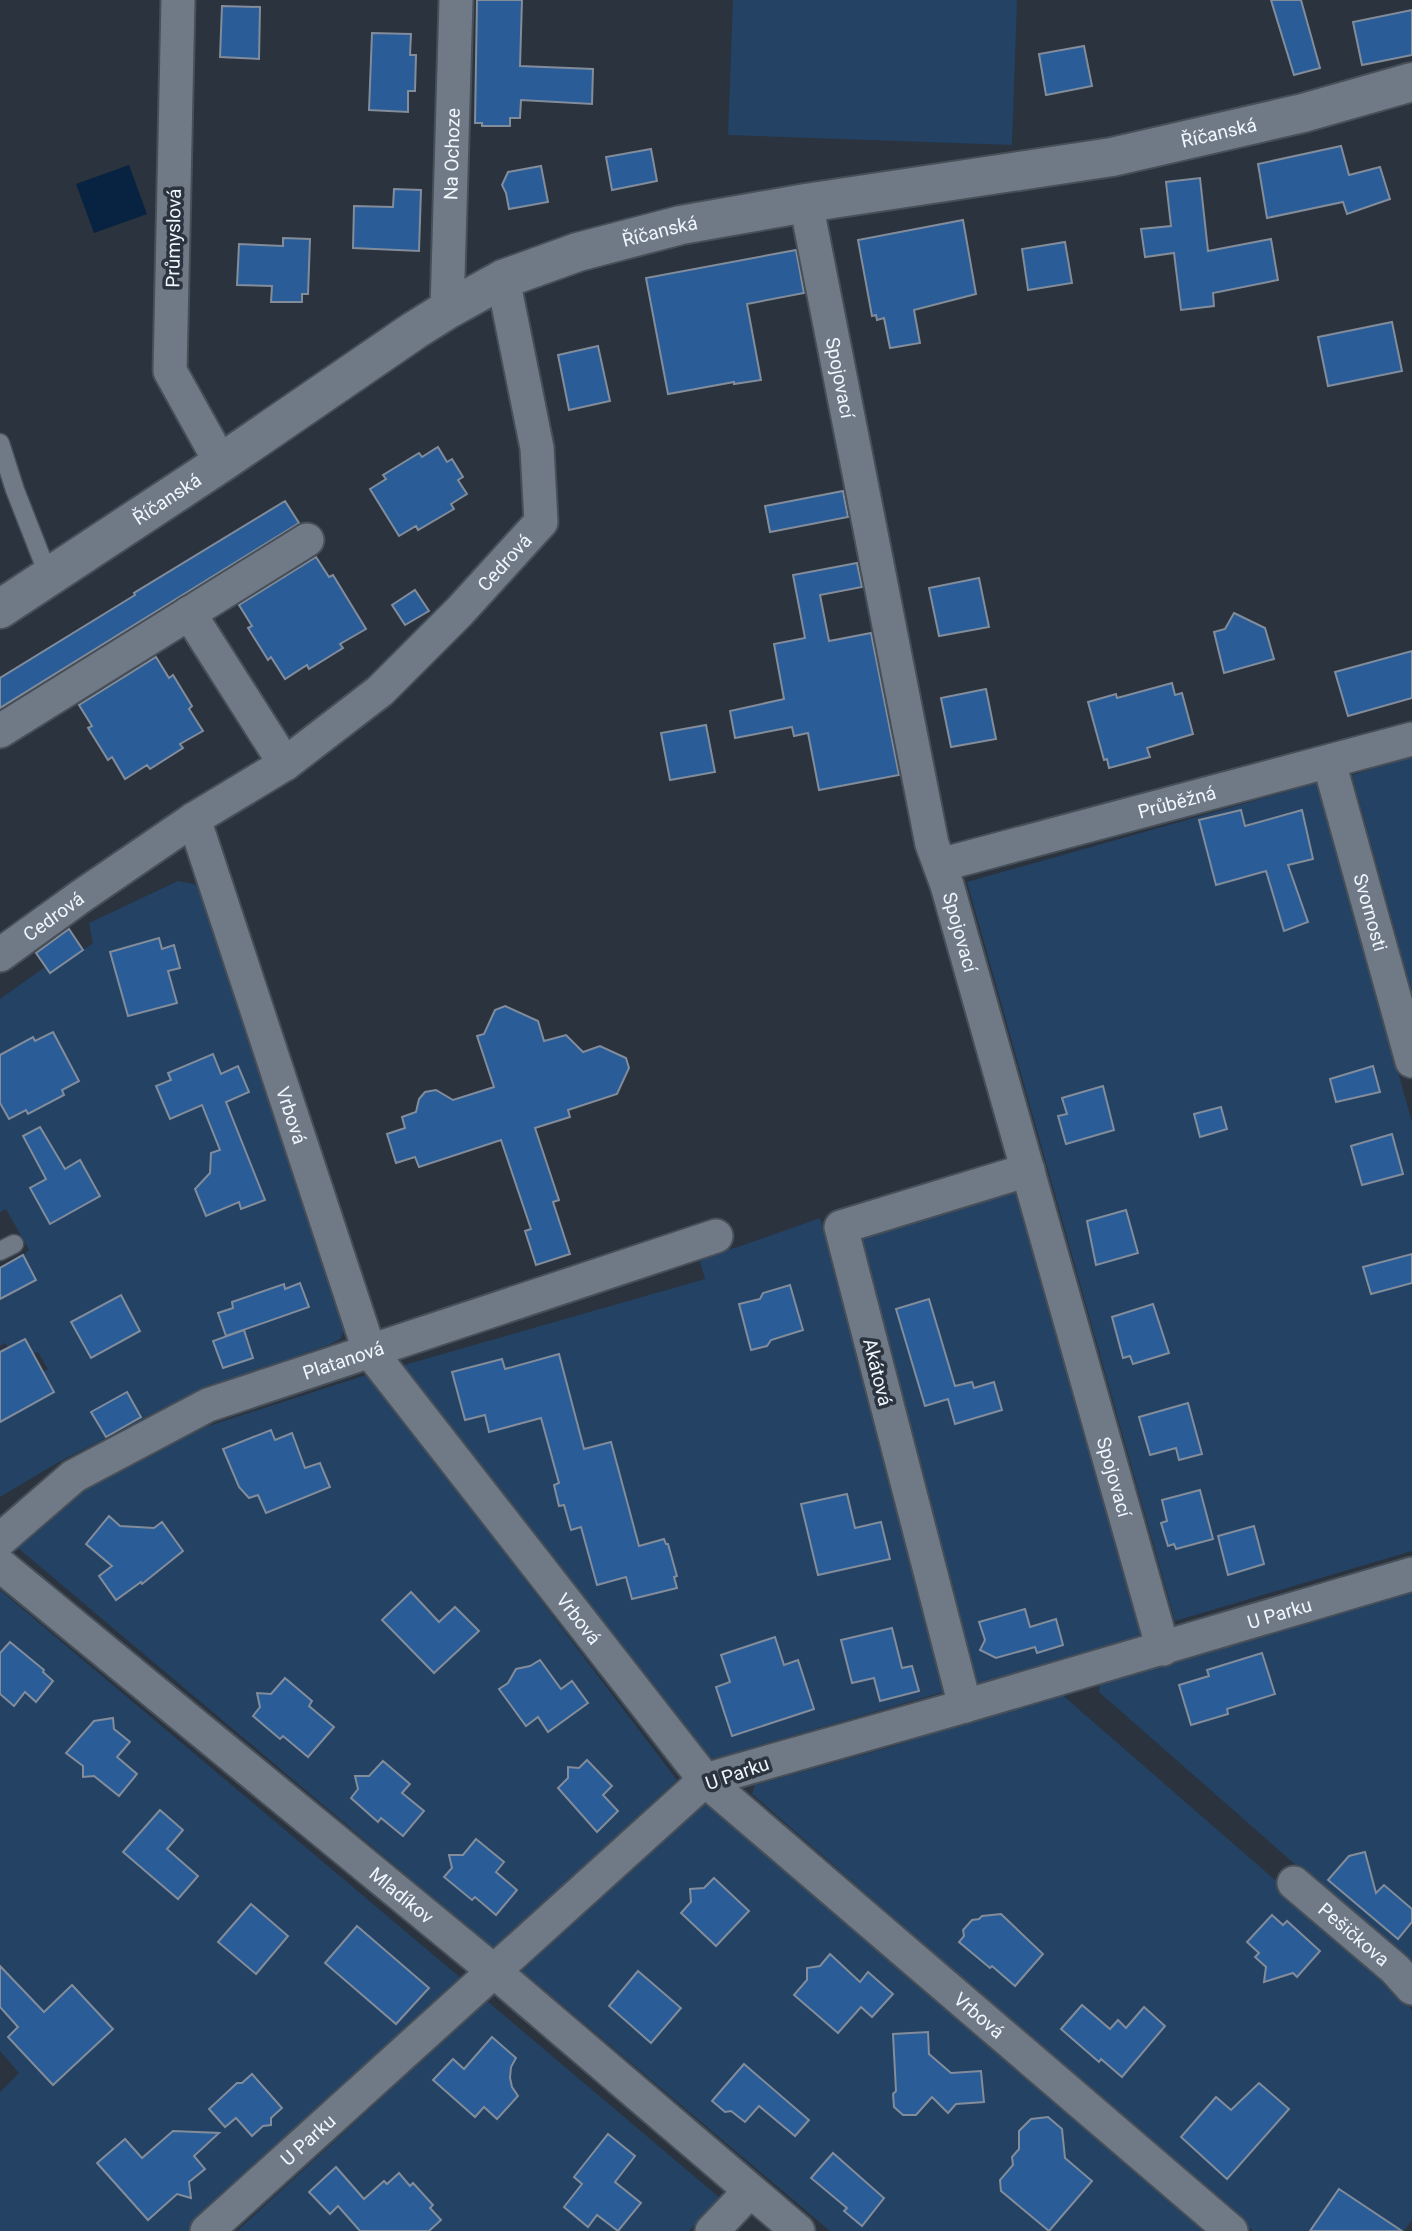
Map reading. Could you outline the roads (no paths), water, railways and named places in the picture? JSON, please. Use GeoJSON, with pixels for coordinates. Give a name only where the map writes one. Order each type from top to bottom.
{"type":"FeatureCollection","features":[{"type":"Feature","properties":{"kind":"main road","name":"Říčanská"},"geometry":{"type":"LineString","coordinates":[[0,610],[447,310],[503,279],[578,252],[681,225],[806,203],[1112,157],[1303,113],[1412,82]]}},
{"type":"Feature","properties":{"kind":"street","name":"Průmyslová"},"geometry":{"type":"LineString","coordinates":[[178,0],[170,371],[221,463]]}},
{"type":"Feature","properties":{"kind":"street","name":"Na Ochoze"},"geometry":{"type":"LineString","coordinates":[[447,310],[456,0]]}},
{"type":"Feature","properties":{"kind":"street","name":"Spojovací"},"geometry":{"type":"LineString","coordinates":[[806,203],[929,831],[1163,1649]]}},
{"type":"Feature","properties":{"kind":"street","name":"Cedrová"},"geometry":{"type":"LineString","coordinates":[[0,955],[194,819],[285,764],[380,691],[460,611],[541,522],[537,448],[503,279]]}},
{"type":"Feature","properties":{"kind":"street"},"geometry":{"type":"LineString","coordinates":[[0,731],[307,540]]}},
{"type":"Feature","properties":{"kind":"street"},"geometry":{"type":"LineString","coordinates":[[189,613],[285,764]]}},
{"type":"Feature","properties":{"kind":"street","name":"Průběžná"},"geometry":{"type":"LineString","coordinates":[[940,865],[1412,739]]}},
{"type":"Feature","properties":{"kind":"street","name":"Svornosti"},"geometry":{"type":"LineString","coordinates":[[1329,762],[1412,1060]]}},
{"type":"Feature","properties":{"kind":"street","name":"Vrbová"},"geometry":{"type":"LineString","coordinates":[[194,819],[369,1350],[705,1780],[1231,2231]]}},
{"type":"Feature","properties":{"kind":"street","name":"Akátová"},"geometry":{"type":"LineString","coordinates":[[965,1706],[841,1227],[1028,1170]]}},
{"type":"Feature","properties":{"kind":"street","name":"Platanová"},"geometry":{"type":"LineString","coordinates":[[0,1540],[74,1476],[208,1405],[716,1237]]}},
{"type":"Feature","properties":{"kind":"street","name":"Mladíkov"},"geometry":{"type":"LineString","coordinates":[[0,1565],[495,1972],[798,2231]]}},
{"type":"Feature","properties":{"kind":"street","name":"U Parku"},"geometry":{"type":"LineString","coordinates":[[207,2231],[705,1780],[1163,1649],[1412,1574]]}},
{"type":"Feature","properties":{"kind":"street","name":"Pešičkova"},"geometry":{"type":"LineString","coordinates":[[1294,1883],[1395,1969],[1412,1988]]}},
{"type":"Feature","properties":{"kind":"street"},"geometry":{"type":"LineString","coordinates":[[712,2231],[750,2191]]}},
{"type":"Feature","properties":{"kind":"lane"},"geometry":{"type":"LineString","coordinates":[[0,443],[7,493],[49,577]]}}]}
